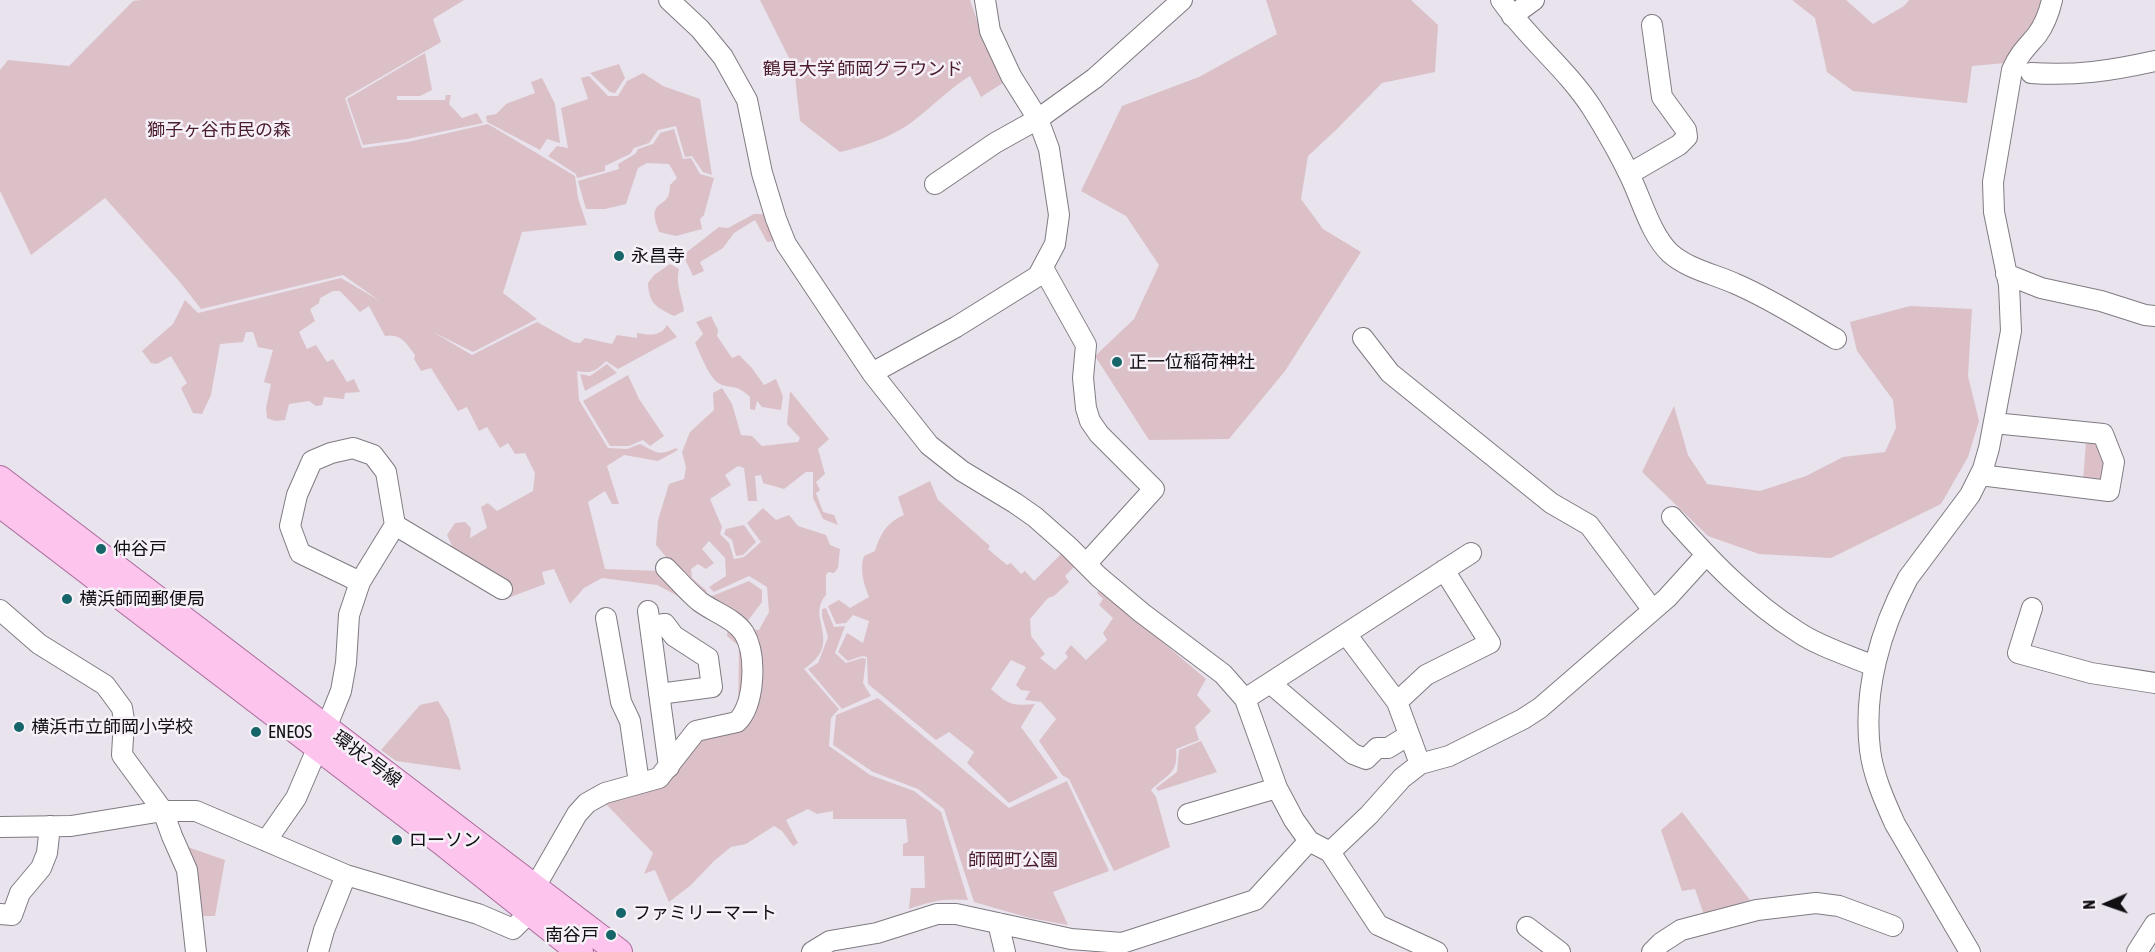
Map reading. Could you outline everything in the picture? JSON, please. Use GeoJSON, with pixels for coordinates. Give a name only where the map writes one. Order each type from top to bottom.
{"type":"FeatureCollection","features":[{"type":"Feature","properties":{"kind":"main road","name":"環状2号線"},"geometry":{"type":"LineString","coordinates":[[0,479],[322,737],[580,952]]}},
{"type":"Feature","properties":{"kind":"main road","name":"環状2号線"},"geometry":{"type":"LineString","coordinates":[[0,504],[212,668],[322,737],[535,886],[619,952]]}},
{"type":"Feature","properties":{"kind":"street"},"geometry":{"type":"LineString","coordinates":[[669,0],[700,28],[723,57],[747,100],[762,173],[786,244],[872,373],[929,445],[962,471],[1015,502],[1070,547],[1142,613],[1223,674],[1245,699],[1277,788],[1294,820],[1309,841],[1330,852],[1378,926],[1437,952]]}},
{"type":"Feature","properties":{"kind":"street"},"geometry":{"type":"LineString","coordinates":[[872,373],[956,327],[1038,276],[1055,244],[1059,215],[1049,149],[1038,119],[1011,76],[990,31],[985,0]]}},
{"type":"Feature","properties":{"kind":"street"},"geometry":{"type":"LineString","coordinates":[[934,184],[995,143],[1038,119],[1095,78],[1182,0]]}},
{"type":"Feature","properties":{"kind":"street"},"geometry":{"type":"LineString","coordinates":[[1534,0],[1506,8],[1551,56],[1591,107],[1629,174],[1656,235],[1670,253],[1686,264],[1759,295],[1836,339]]}},
{"type":"Feature","properties":{"kind":"street"},"geometry":{"type":"LineString","coordinates":[[1970,952],[1895,824],[1886,803],[1870,752],[1869,725],[1874,666],[1887,625],[1908,578],[1970,495],[1989,448],[2011,331],[2006,274],[1994,212],[1993,182],[2012,70],[2018,56],[2038,34],[2048,17],[2052,0]]}},
{"type":"Feature","properties":{"kind":"street"},"geometry":{"type":"LineString","coordinates":[[1629,174],[1679,145],[1687,137],[1686,130],[1662,97],[1652,24]]}},
{"type":"Feature","properties":{"kind":"street"},"geometry":{"type":"LineString","coordinates":[[2031,73],[2064,75],[2107,72],[2155,61]]}},
{"type":"Feature","properties":{"kind":"street"},"geometry":{"type":"LineString","coordinates":[[1043,268],[1086,345],[1083,378],[1086,408],[1090,421],[1099,434],[1154,489],[1086,564]]}},
{"type":"Feature","properties":{"kind":"street"},"geometry":{"type":"LineString","coordinates":[[2006,274],[2041,288],[2155,316]]}},
{"type":"Feature","properties":{"kind":"street"},"geometry":{"type":"LineString","coordinates":[[1363,338],[1390,373],[1551,502],[1589,525],[1652,609]]}},
{"type":"Feature","properties":{"kind":"street"},"geometry":{"type":"LineString","coordinates":[[1980,475],[2109,491],[2114,462],[2103,434],[1994,423]]}},
{"type":"Feature","properties":{"kind":"street"},"geometry":{"type":"LineString","coordinates":[[266,842],[296,798],[341,691],[346,663],[349,615],[360,582],[395,525],[386,472],[373,455],[353,448],[331,453],[312,461],[297,495],[290,526],[300,553],[360,582]]}},
{"type":"Feature","properties":{"kind":"street"},"geometry":{"type":"LineString","coordinates":[[1672,517],[1706,555],[1753,598],[1799,633],[1874,666]]}},
{"type":"Feature","properties":{"kind":"street"},"geometry":{"type":"LineString","coordinates":[[395,525],[502,590]]}},
{"type":"Feature","properties":{"kind":"street"},"geometry":{"type":"LineString","coordinates":[[1245,699],[1471,553]]}},
{"type":"Feature","properties":{"kind":"street"},"geometry":{"type":"LineString","coordinates":[[1330,852],[1402,778],[1420,764],[1449,756],[1540,708],[1666,598],[1706,555]]}},
{"type":"Feature","properties":{"kind":"street"},"geometry":{"type":"LineString","coordinates":[[535,886],[577,814],[587,803],[605,793],[659,778],[696,731],[737,722],[742,717],[752,686],[750,647],[744,634],[737,625],[700,601],[666,568]]}},
{"type":"Feature","properties":{"kind":"street"},"geometry":{"type":"LineString","coordinates":[[1397,702],[1426,675],[1490,643],[1443,570]]}},
{"type":"Feature","properties":{"kind":"street"},"geometry":{"type":"LineString","coordinates":[[2032,608],[2018,653],[2091,673],[2155,683]]}},
{"type":"Feature","properties":{"kind":"street"},"geometry":{"type":"LineString","coordinates":[[0,610],[39,644],[105,685],[122,708],[123,755],[163,811],[187,870],[196,952]]}},
{"type":"Feature","properties":{"kind":"street"},"geometry":{"type":"LineString","coordinates":[[606,618],[621,702],[630,721],[639,783]]}},
{"type":"Feature","properties":{"kind":"street"},"geometry":{"type":"LineString","coordinates":[[659,694],[712,687],[708,658],[674,636],[665,624],[649,618],[659,694],[669,767]]}},
{"type":"Feature","properties":{"kind":"street"},"geometry":{"type":"LineString","coordinates":[[1346,634],[1397,702],[1420,764]]}},
{"type":"Feature","properties":{"kind":"street"},"geometry":{"type":"LineString","coordinates":[[1270,682],[1353,754],[1366,759],[1377,748],[1388,748],[1409,735]]}},
{"type":"Feature","properties":{"kind":"street"},"geometry":{"type":"LineString","coordinates":[[1188,814],[1277,788]]}},
{"type":"Feature","properties":{"kind":"street"},"geometry":{"type":"LineString","coordinates":[[0,827],[71,826],[163,811],[196,811],[346,875],[478,914],[513,928],[530,912]]}},
{"type":"Feature","properties":{"kind":"street"},"geometry":{"type":"LineString","coordinates":[[0,914],[12,915],[20,892],[40,868],[47,853],[50,826]]}},
{"type":"Feature","properties":{"kind":"street"},"geometry":{"type":"LineString","coordinates":[[812,952],[830,941],[877,933],[937,914],[956,914],[998,923],[1071,946],[1122,943],[1255,900],[1309,841]]}},
{"type":"Feature","properties":{"kind":"street"},"geometry":{"type":"LineString","coordinates":[[318,952],[324,930],[346,875]]}},
{"type":"Feature","properties":{"kind":"street"},"geometry":{"type":"LineString","coordinates":[[1652,952],[1681,930],[1757,910],[1816,903],[1839,906],[1893,926]]}},
{"type":"Feature","properties":{"kind":"street"},"geometry":{"type":"LineString","coordinates":[[998,923],[1005,952]]}},
{"type":"Feature","properties":{"kind":"street"},"geometry":{"type":"LineString","coordinates":[[2137,952],[2155,924]]}},
{"type":"Feature","properties":{"kind":"street"},"geometry":{"type":"LineString","coordinates":[[1527,927],[1560,952]]}},
{"type":"Feature","properties":{"kind":"green space","name":"獅子ヶ谷市民の森"},"geometry":{"type":"Polygon","coordinates":[[[464,0],[433,19],[441,42],[345,98],[362,148],[408,142],[488,124],[575,176],[578,198],[587,225],[522,232],[503,293],[537,319],[473,352],[433,332],[472,355],[537,322],[573,342],[580,343],[585,338],[612,344],[617,335],[637,338],[637,333],[650,335],[658,333],[667,325],[677,337],[618,369],[606,361],[593,371],[577,371],[579,400],[608,448],[627,449],[640,444],[660,453],[676,448],[678,450],[658,461],[624,455],[607,466],[619,504],[612,504],[605,491],[588,502],[605,569],[661,571],[723,622],[722,628],[692,609],[678,596],[657,585],[602,578],[584,588],[570,604],[554,569],[542,572],[545,584],[505,599],[501,596],[453,548],[447,535],[455,523],[465,522],[471,528],[470,538],[487,528],[481,507],[488,503],[497,511],[533,491],[535,473],[525,453],[515,454],[508,443],[500,448],[487,427],[479,431],[467,407],[458,411],[431,368],[421,371],[414,359],[415,355],[406,343],[395,336],[385,336],[369,306],[360,312],[340,291],[333,291],[320,298],[319,303],[310,309],[315,321],[299,332],[307,349],[316,345],[327,362],[333,359],[347,382],[354,379],[360,392],[345,393],[344,399],[324,397],[322,405],[316,406],[309,401],[289,404],[285,420],[275,421],[267,418],[266,408],[271,384],[264,382],[273,350],[258,347],[253,332],[246,332],[243,342],[220,344],[211,395],[202,414],[193,413],[181,388],[187,383],[171,356],[157,364],[151,363],[142,351],[173,324],[185,300],[198,313],[341,278],[380,301],[343,275],[201,309],[105,198],[31,255],[0,191],[0,70],[8,60],[69,66],[133,1],[464,0]]]}},
{"type":"Feature","properties":{"kind":"green space","name":"鶴見大学 師岡グラウンド"},"geometry":{"type":"Polygon","coordinates":[[[760,0],[970,0],[986,47],[1003,83],[981,97],[970,76],[904,128],[877,141],[840,152],[800,121],[794,68],[760,0]]]}},
{"type":"Feature","properties":{"kind":"green space"},"geometry":{"type":"Polygon","coordinates":[[[1266,0],[1411,0],[1438,25],[1435,72],[1382,83],[1308,156],[1301,199],[1323,229],[1361,252],[1285,371],[1229,439],[1149,440],[1095,356],[1134,319],[1159,265],[1126,216],[1081,191],[1122,106],[1199,77],[1277,34],[1266,0]]]}},
{"type":"Feature","properties":{"kind":"green space"},"geometry":{"type":"Polygon","coordinates":[[[1792,0],[1846,0],[1873,24],[1904,6],[1909,0],[2042,0],[2042,9],[2006,63],[1972,66],[1967,103],[1853,91],[1827,72],[1815,18],[1792,0]]]}},
{"type":"Feature","properties":{"kind":"green space"},"geometry":{"type":"Polygon","coordinates":[[[425,53],[432,90],[420,96],[397,96],[397,100],[445,100],[446,95],[451,95],[449,104],[462,118],[477,113],[483,123],[407,139],[363,145],[347,99],[425,53]]]}},
{"type":"Feature","properties":{"kind":"green space"},"geometry":{"type":"Polygon","coordinates":[[[619,64],[625,78],[615,93],[610,92],[590,73],[619,64]]]}},
{"type":"Feature","properties":{"kind":"green space"},"geometry":{"type":"Polygon","coordinates":[[[643,73],[663,86],[700,99],[712,175],[703,172],[692,156],[685,157],[676,126],[658,130],[649,143],[634,148],[630,154],[605,166],[605,171],[577,178],[576,174],[548,156],[557,146],[568,148],[561,108],[588,99],[581,78],[589,76],[608,96],[618,96],[627,81],[643,73]]]}},
{"type":"Feature","properties":{"kind":"green space"},"geometry":{"type":"Polygon","coordinates":[[[542,78],[555,104],[560,143],[547,139],[540,150],[487,122],[486,116],[496,114],[506,104],[535,93],[531,82],[542,78]]]}},
{"type":"Feature","properties":{"kind":"green space"},"geometry":{"type":"Polygon","coordinates":[[[674,129],[683,159],[691,158],[700,174],[714,178],[704,215],[700,219],[702,229],[676,236],[659,232],[655,211],[668,196],[670,185],[677,178],[669,164],[647,163],[638,168],[626,204],[605,209],[586,209],[578,181],[619,169],[618,164],[635,154],[638,149],[653,144],[660,133],[674,129]]]}},
{"type":"Feature","properties":{"kind":"green space"},"geometry":{"type":"Polygon","coordinates":[[[754,214],[765,214],[774,241],[767,242],[755,220],[734,233],[723,248],[700,262],[704,271],[693,276],[683,255],[719,227],[728,228],[754,214]]]}},
{"type":"Feature","properties":{"kind":"green space"},"geometry":{"type":"Polygon","coordinates":[[[670,264],[679,269],[678,285],[684,311],[674,316],[655,304],[650,296],[648,283],[654,275],[670,264]]]}},
{"type":"Feature","properties":{"kind":"green space"},"geometry":{"type":"Polygon","coordinates":[[[1910,306],[1972,309],[1968,376],[1979,421],[1968,457],[1941,504],[1831,558],[1759,554],[1708,536],[1642,472],[1674,406],[1688,455],[1707,484],[1760,491],[1806,476],[1843,457],[1885,452],[1896,428],[1893,400],[1857,351],[1850,322],[1910,306]]]}},
{"type":"Feature","properties":{"kind":"green space"},"geometry":{"type":"Polygon","coordinates":[[[711,316],[718,330],[717,336],[732,358],[739,355],[764,385],[776,379],[783,396],[781,410],[762,407],[757,401],[755,410],[750,409],[750,397],[745,393],[738,388],[716,382],[695,343],[703,334],[696,322],[711,316]]]}},
{"type":"Feature","properties":{"kind":"green space"},"geometry":{"type":"Polygon","coordinates":[[[607,364],[617,373],[585,391],[580,374],[590,376],[607,364]]]}},
{"type":"Feature","properties":{"kind":"green space"},"geometry":{"type":"Polygon","coordinates":[[[628,375],[639,399],[664,436],[650,446],[643,440],[629,446],[610,446],[583,401],[628,375]]]}},
{"type":"Feature","properties":{"kind":"green space"},"geometry":{"type":"Polygon","coordinates":[[[722,388],[732,404],[741,435],[752,436],[762,446],[798,442],[800,438],[787,424],[790,391],[829,439],[818,449],[825,474],[816,482],[820,490],[816,493],[823,512],[834,515],[838,525],[823,519],[813,498],[813,472],[806,472],[784,489],[763,483],[761,475],[755,476],[757,501],[748,501],[744,468],[738,466],[725,475],[731,485],[710,499],[722,527],[720,534],[729,543],[734,559],[744,557],[761,542],[747,523],[763,508],[776,520],[789,515],[798,526],[826,535],[830,545],[840,549],[838,568],[834,573],[828,572],[826,575],[826,595],[819,613],[822,649],[816,659],[804,669],[839,709],[831,718],[829,746],[870,775],[914,791],[941,812],[968,900],[938,901],[909,909],[911,888],[925,888],[924,856],[903,856],[903,844],[908,842],[906,819],[833,819],[833,811],[817,814],[808,809],[786,820],[798,843],[793,846],[782,831],[774,826],[746,844],[731,847],[691,885],[669,902],[655,870],[644,874],[653,853],[604,802],[629,789],[698,733],[738,726],[739,646],[727,636],[728,627],[759,630],[769,612],[767,587],[749,576],[714,592],[709,587],[726,576],[725,558],[709,541],[702,549],[714,563],[706,569],[698,564],[691,569],[692,578],[707,591],[699,596],[656,545],[658,520],[669,484],[684,479],[686,467],[682,452],[690,432],[714,410],[713,393],[722,388]]]}},
{"type":"Feature","properties":{"kind":"green space"},"geometry":{"type":"Polygon","coordinates":[[[2086,441],[2099,442],[2109,463],[2103,485],[2083,482],[2086,441]]]}},
{"type":"Feature","properties":{"kind":"green space"},"geometry":{"type":"Polygon","coordinates":[[[930,481],[938,500],[990,546],[988,549],[1007,565],[1011,563],[1021,574],[1025,571],[1034,581],[1063,552],[1076,565],[1065,576],[1069,582],[1054,596],[1048,598],[1030,619],[1031,636],[1045,654],[1040,658],[1055,670],[1068,657],[1065,653],[1071,645],[1086,660],[1107,640],[1103,633],[1113,618],[1099,605],[1103,599],[1097,593],[1100,589],[1206,679],[1197,695],[1211,711],[1195,727],[1199,740],[1176,749],[1173,769],[1151,790],[1156,797],[1170,847],[1114,871],[1069,779],[1062,775],[1039,741],[1056,719],[1041,702],[1025,700],[1030,691],[1021,690],[1016,685],[1026,667],[1011,660],[991,689],[1011,703],[1035,704],[1021,727],[1058,778],[1009,803],[967,763],[974,752],[949,732],[936,740],[868,684],[867,657],[862,656],[848,661],[838,652],[847,633],[863,643],[869,621],[853,615],[846,623],[836,624],[828,606],[839,600],[850,608],[869,597],[862,571],[864,556],[875,551],[885,529],[904,515],[898,497],[930,481]]]}},
{"type":"Feature","properties":{"kind":"green space"},"geometry":{"type":"Polygon","coordinates":[[[744,525],[756,542],[743,555],[736,556],[732,540],[724,534],[726,529],[744,525]]]}},
{"type":"Feature","properties":{"kind":"green space"},"geometry":{"type":"Polygon","coordinates":[[[749,581],[762,590],[762,602],[744,626],[705,599],[749,581]]]}},
{"type":"Feature","properties":{"kind":"green space"},"geometry":{"type":"Polygon","coordinates":[[[826,608],[834,627],[845,626],[835,653],[846,663],[866,659],[863,683],[871,696],[842,709],[808,669],[818,663],[828,637],[822,616],[822,609],[826,608]]]}},
{"type":"Feature","properties":{"kind":"green space","name":"師岡町公園"},"geometry":{"type":"Polygon","coordinates":[[[878,698],[1009,808],[1067,781],[1109,871],[1053,892],[1068,925],[1030,918],[974,902],[944,809],[918,789],[873,772],[833,745],[836,715],[878,698]]]}},
{"type":"Feature","properties":{"kind":"green space"},"geometry":{"type":"Polygon","coordinates":[[[438,701],[449,719],[461,770],[396,761],[381,750],[420,705],[438,701]]]}},
{"type":"Feature","properties":{"kind":"green space"},"geometry":{"type":"Polygon","coordinates":[[[1201,741],[1217,772],[1158,791],[1156,788],[1177,772],[1179,750],[1201,741]]]}},
{"type":"Feature","properties":{"kind":"green space"},"geometry":{"type":"Polygon","coordinates":[[[1682,812],[1750,900],[1704,915],[1695,889],[1682,891],[1661,830],[1682,812]]]}},
{"type":"Feature","properties":{"kind":"green space"},"geometry":{"type":"Polygon","coordinates":[[[185,846],[225,860],[215,916],[199,916],[185,846]]]}},
{"type":"Feature","properties":{"kind":"place","name":"永昌寺"},"geometry":{"type":"Point","coordinates":[619,256]}},
{"type":"Feature","properties":{"kind":"place","name":"正一位稲荷神社"},"geometry":{"type":"Point","coordinates":[1117,362]}},
{"type":"Feature","properties":{"kind":"place","name":"仲谷戸"},"geometry":{"type":"Point","coordinates":[101,549]}},
{"type":"Feature","properties":{"kind":"place","name":"横浜師岡郵便局"},"geometry":{"type":"Point","coordinates":[67,599]}},
{"type":"Feature","properties":{"kind":"place","name":"横浜市立師岡小学校"},"geometry":{"type":"Point","coordinates":[19,727]}},
{"type":"Feature","properties":{"kind":"place","name":"ENEOS"},"geometry":{"type":"Point","coordinates":[256,732]}},
{"type":"Feature","properties":{"kind":"place","name":"ローソン"},"geometry":{"type":"Point","coordinates":[397,840]}},
{"type":"Feature","properties":{"kind":"place","name":"ファミリーマート"},"geometry":{"type":"Point","coordinates":[621,913]}},
{"type":"Feature","properties":{"kind":"place","name":"南谷戸"},"geometry":{"type":"Point","coordinates":[611,935]}}]}
